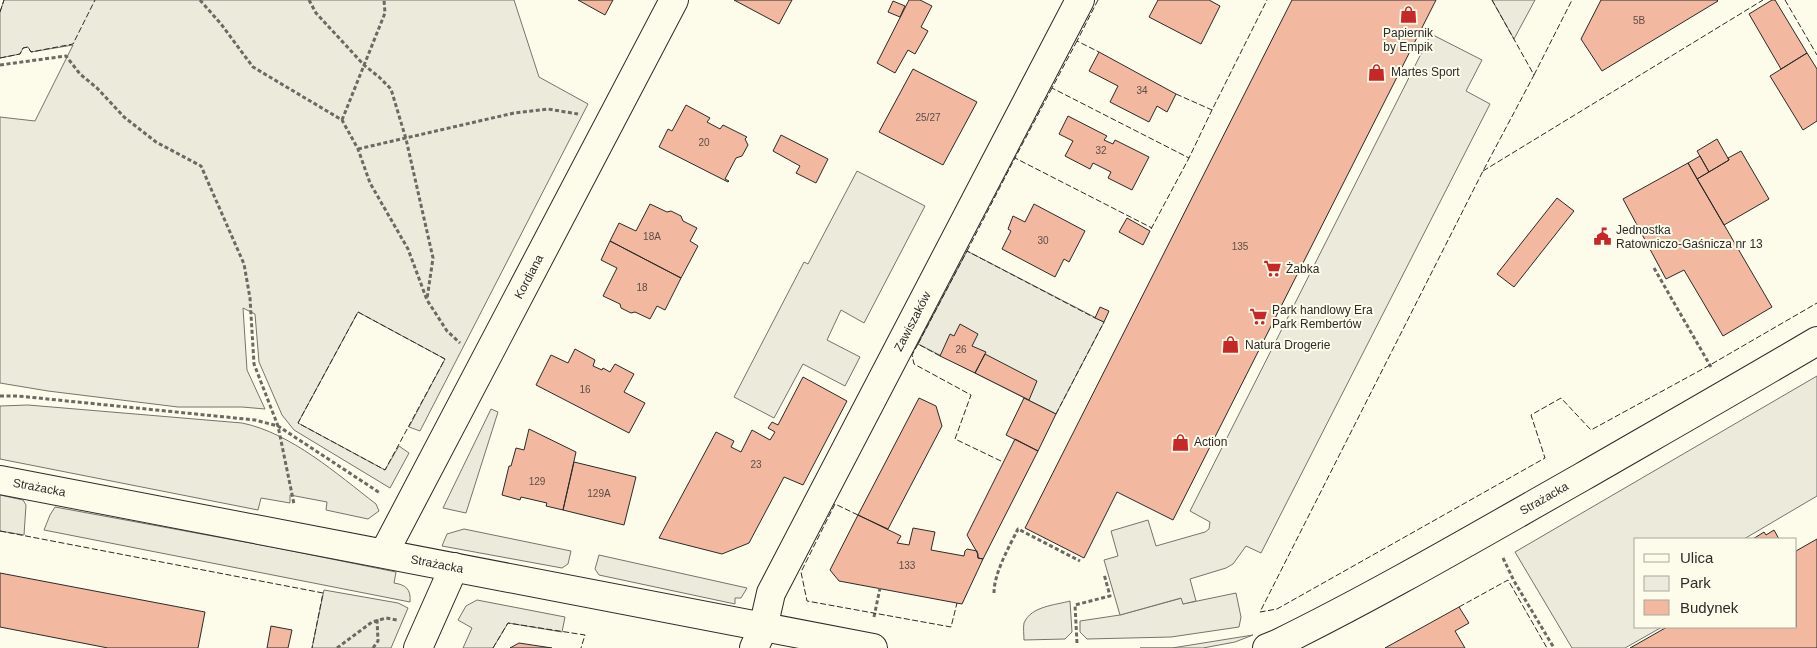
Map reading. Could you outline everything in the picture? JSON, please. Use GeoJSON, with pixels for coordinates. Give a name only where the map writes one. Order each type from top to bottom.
{"type":"FeatureCollection","features":[{"type":"Feature","properties":{"kind":"street","name":"Kordiana"},"geometry":{"type":"LineString","coordinates":[[384,553],[674,0]]}},
{"type":"Feature","properties":{"kind":"street","name":"Zawiszaków"},"geometry":{"type":"LineString","coordinates":[[758,638],[770,592],[1080,0]]}},
{"type":"Feature","properties":{"kind":"street","name":"Strażacka"},"geometry":{"type":"LineString","coordinates":[[1267,648],[1345,611],[1469,542],[1817,341]]}},
{"type":"Feature","properties":{"kind":"street","name":"Strażacka"},"geometry":{"type":"LineString","coordinates":[[0,480],[454,567],[758,638],[873,648]]}},
{"type":"Feature","properties":{"kind":"street"},"geometry":{"type":"LineString","coordinates":[[418,648],[454,567]]}},
{"type":"Feature","properties":{"kind":"path"},"geometry":{"type":"LineString","coordinates":[[200,0],[253,67],[342,120],[358,149],[370,183],[408,249],[427,300],[447,331],[456,340],[486,358]]}},
{"type":"Feature","properties":{"kind":"path"},"geometry":{"type":"LineString","coordinates":[[309,0],[316,13],[364,65],[391,89],[406,139],[433,258],[427,300]]}},
{"type":"Feature","properties":{"kind":"path"},"geometry":{"type":"LineString","coordinates":[[342,120],[385,13],[384,0]]}},
{"type":"Feature","properties":{"kind":"path"},"geometry":{"type":"LineString","coordinates":[[0,65],[66,56],[80,74],[97,88],[124,117],[156,142],[201,166],[244,264],[250,298],[254,364],[278,426],[295,510]]}},
{"type":"Feature","properties":{"kind":"path"},"geometry":{"type":"LineString","coordinates":[[358,149],[514,113],[548,109],[581,114]]}},
{"type":"Feature","properties":{"kind":"path"},"geometry":{"type":"LineString","coordinates":[[1654,268],[1710,365]]}},
{"type":"Feature","properties":{"kind":"path"},"geometry":{"type":"LineString","coordinates":[[0,396],[27,397],[254,420],[278,426],[382,495]]}},
{"type":"Feature","properties":{"kind":"path"},"geometry":{"type":"LineString","coordinates":[[994,593],[994,587],[1005,555],[1018,530],[1080,562]]}},
{"type":"Feature","properties":{"kind":"path"},"geometry":{"type":"LineString","coordinates":[[1499,550],[1514,581],[1554,648]]}},
{"type":"Feature","properties":{"kind":"path"},"geometry":{"type":"LineString","coordinates":[[1077,643],[1075,605],[1110,596],[1104,574]]}},
{"type":"Feature","properties":{"kind":"path"},"geometry":{"type":"LineString","coordinates":[[874,613],[880,588]]}},
{"type":"Feature","properties":{"kind":"path"},"geometry":{"type":"LineString","coordinates":[[373,648],[378,641],[378,619]]}},
{"type":"Feature","properties":{"kind":"path"},"geometry":{"type":"LineString","coordinates":[[337,648],[378,619],[399,621]]}},
{"type":"Feature","properties":{"kind":"green space"},"geometry":{"type":"Polygon","coordinates":[[[4,0],[514,0],[539,77],[588,104],[420,431],[409,427],[445,359],[358,312],[298,423],[385,470],[399,446],[409,453],[390,488],[294,430],[282,415],[259,362],[255,314],[243,308],[247,370],[265,409],[178,407],[48,391],[0,383],[0,117],[35,121],[73,45],[31,52],[28,47],[23,48],[20,54],[0,58],[0,12],[4,0]]]}},
{"type":"Feature","properties":{"kind":"green space"},"geometry":{"type":"Polygon","coordinates":[[[1492,0],[1535,0],[1514,39],[1492,0]]]}},
{"type":"Feature","properties":{"kind":"green space"},"geometry":{"type":"Polygon","coordinates":[[[967,251],[1104,322],[1056,414],[918,344],[967,251]]]}},
{"type":"Feature","properties":{"kind":"green space"},"geometry":{"type":"Polygon","coordinates":[[[28,405],[242,423],[260,428],[296,445],[313,456],[376,504],[379,511],[368,519],[326,510],[327,502],[290,495],[290,503],[261,498],[258,510],[0,459],[0,406],[28,405]]]}},
{"type":"Feature","properties":{"kind":"green space"},"geometry":{"type":"Polygon","coordinates":[[[491,409],[498,412],[466,513],[443,508],[491,409]]]}},
{"type":"Feature","properties":{"kind":"green space"},"geometry":{"type":"Polygon","coordinates":[[[0,495],[23,500],[26,505],[24,535],[0,531],[0,495]]]}},
{"type":"Feature","properties":{"kind":"green space"},"geometry":{"type":"Polygon","coordinates":[[[55,507],[396,572],[394,583],[407,588],[410,594],[410,602],[44,530],[55,507]]]}},
{"type":"Feature","properties":{"kind":"green space"},"geometry":{"type":"Polygon","coordinates":[[[464,529],[571,551],[568,564],[562,568],[442,546],[447,534],[464,529]]]}},
{"type":"Feature","properties":{"kind":"green space"},"geometry":{"type":"Polygon","coordinates":[[[599,555],[747,588],[741,598],[735,598],[735,604],[599,575],[595,569],[599,555]]]}},
{"type":"Feature","properties":{"kind":"green space"},"geometry":{"type":"Polygon","coordinates":[[[324,590],[398,603],[408,608],[391,648],[312,648],[324,590]]]}},
{"type":"Feature","properties":{"kind":"green space"},"geometry":{"type":"Polygon","coordinates":[[[1236,593],[1241,617],[1239,627],[1171,637],[1087,639],[1080,632],[1080,621],[1120,615],[1182,598],[1183,604],[1236,593]]]}},
{"type":"Feature","properties":{"kind":"green space"},"geometry":{"type":"Polygon","coordinates":[[[477,600],[565,617],[562,632],[508,623],[493,648],[463,648],[472,628],[458,620],[466,606],[477,600]]]}},
{"type":"Feature","properties":{"kind":"green space"},"geometry":{"type":"Polygon","coordinates":[[[1070,601],[1072,632],[1065,639],[1024,640],[1024,623],[1027,617],[1044,607],[1070,601]]]}},
{"type":"Feature","properties":{"kind":"green space"},"geometry":{"type":"Polygon","coordinates":[[[1253,635],[1235,642],[1203,648],[1172,648],[1253,635]]]}},
{"type":"Feature","properties":{"kind":"shaded area"},"geometry":{"type":"Polygon","coordinates":[[[1431,34],[1482,60],[1466,91],[1490,104],[1261,553],[1246,546],[1233,564],[1190,579],[1196,601],[1183,604],[1181,598],[1120,615],[1104,560],[1118,556],[1111,531],[1148,520],[1156,546],[1205,532],[1209,529],[1210,522],[1190,511],[1431,34]]]}},
{"type":"Feature","properties":{"kind":"shaded area"},"geometry":{"type":"Polygon","coordinates":[[[857,171],[925,206],[864,323],[841,310],[827,340],[860,357],[845,386],[803,364],[774,418],[734,397],[804,262],[808,264],[857,171]]]}},
{"type":"Feature","properties":{"kind":"shaded area"},"geometry":{"type":"Polygon","coordinates":[[[1817,376],[1817,496],[1746,538],[1634,538],[1634,628],[1660,628],[1625,648],[1572,648],[1515,552],[1817,376]]]}},
{"type":"Feature","properties":{"kind":"building"},"geometry":{"type":"Polygon","coordinates":[[[578,0],[613,0],[605,15],[578,0]]]}},
{"type":"Feature","properties":{"kind":"building"},"geometry":{"type":"Polygon","coordinates":[[[734,0],[792,0],[779,24],[734,0]]]}},
{"type":"Feature","properties":{"kind":"building"},"geometry":{"type":"Polygon","coordinates":[[[909,0],[920,0],[932,6],[921,27],[928,31],[915,54],[908,50],[895,73],[877,63],[909,0]]]}},
{"type":"Feature","properties":{"kind":"building"},"geometry":{"type":"Polygon","coordinates":[[[1158,0],[1209,0],[1220,6],[1201,44],[1149,17],[1158,0]]]}},
{"type":"Feature","properties":{"kind":"building"},"geometry":{"type":"Polygon","coordinates":[[[1292,0],[1436,0],[1173,520],[1117,492],[1084,558],[1025,528],[1292,0]]]}},
{"type":"Feature","properties":{"kind":"building"},"geometry":{"type":"Polygon","coordinates":[[[1601,0],[1718,1],[1602,71],[1581,39],[1601,0]]]}},
{"type":"Feature","properties":{"kind":"building"},"geometry":{"type":"Polygon","coordinates":[[[1775,0],[1807,53],[1781,69],[1749,14],[1775,0]]]}},
{"type":"Feature","properties":{"kind":"building"},"geometry":{"type":"Polygon","coordinates":[[[893,1],[905,6],[900,17],[888,12],[893,1]]]}},
{"type":"Feature","properties":{"kind":"building"},"geometry":{"type":"Polygon","coordinates":[[[1099,52],[1176,94],[1167,112],[1157,106],[1149,122],[1110,102],[1118,86],[1089,71],[1099,52]]]}},
{"type":"Feature","properties":{"kind":"building"},"geometry":{"type":"Polygon","coordinates":[[[1807,53],[1817,69],[1817,121],[1803,130],[1770,76],[1807,53]]]}},
{"type":"Feature","properties":{"kind":"building"},"geometry":{"type":"Polygon","coordinates":[[[913,69],[977,102],[943,165],[879,132],[913,69]]]}},
{"type":"Feature","properties":{"kind":"building"},"geometry":{"type":"Polygon","coordinates":[[[686,105],[710,118],[707,122],[720,129],[723,125],[747,137],[745,139],[748,145],[742,156],[736,158],[725,179],[728,182],[659,147],[668,129],[672,131],[686,105]]]}},
{"type":"Feature","properties":{"kind":"building"},"geometry":{"type":"Polygon","coordinates":[[[1068,116],[1107,136],[1104,140],[1113,144],[1115,140],[1149,157],[1132,190],[1108,178],[1111,172],[1093,163],[1090,169],[1065,156],[1073,141],[1059,134],[1068,116]]]}},
{"type":"Feature","properties":{"kind":"building"},"geometry":{"type":"Polygon","coordinates":[[[781,135],[828,159],[816,183],[796,173],[800,166],[773,151],[781,135]]]}},
{"type":"Feature","properties":{"kind":"building"},"geometry":{"type":"Polygon","coordinates":[[[1717,139],[1729,160],[1709,172],[1697,151],[1717,139]]]}},
{"type":"Feature","properties":{"kind":"building"},"geometry":{"type":"Polygon","coordinates":[[[1741,151],[1769,199],[1724,225],[1697,179],[1741,151]]]}},
{"type":"Feature","properties":{"kind":"building"},"geometry":{"type":"Polygon","coordinates":[[[1700,156],[1709,172],[1697,179],[1688,163],[1700,156]]]}},
{"type":"Feature","properties":{"kind":"building"},"geometry":{"type":"Polygon","coordinates":[[[1688,163],[1772,307],[1723,336],[1684,270],[1666,279],[1623,199],[1688,163]]]}},
{"type":"Feature","properties":{"kind":"building"},"geometry":{"type":"Polygon","coordinates":[[[1557,198],[1574,211],[1514,287],[1497,274],[1557,198]]]}},
{"type":"Feature","properties":{"kind":"building"},"geometry":{"type":"Polygon","coordinates":[[[650,204],[681,216],[683,221],[697,228],[690,241],[698,246],[681,278],[610,241],[619,223],[636,231],[650,204]]]}},
{"type":"Feature","properties":{"kind":"building"},"geometry":{"type":"Polygon","coordinates":[[[1034,204],[1085,231],[1069,262],[1064,259],[1055,277],[1002,249],[1011,231],[1008,229],[1013,216],[1025,222],[1034,204]]]}},
{"type":"Feature","properties":{"kind":"building"},"geometry":{"type":"Polygon","coordinates":[[[1127,218],[1150,231],[1143,245],[1119,232],[1127,218]]]}},
{"type":"Feature","properties":{"kind":"building"},"geometry":{"type":"Polygon","coordinates":[[[610,241],[681,278],[665,310],[657,306],[650,319],[635,312],[631,313],[621,308],[620,304],[603,296],[617,268],[601,260],[610,241]]]}},
{"type":"Feature","properties":{"kind":"building"},"geometry":{"type":"Polygon","coordinates":[[[1100,307],[1109,311],[1104,322],[1095,318],[1100,307]]]}},
{"type":"Feature","properties":{"kind":"building"},"geometry":{"type":"Polygon","coordinates":[[[960,324],[978,334],[972,346],[986,352],[975,373],[940,356],[950,334],[954,336],[960,324]]]}},
{"type":"Feature","properties":{"kind":"building"},"geometry":{"type":"Polygon","coordinates":[[[575,349],[595,360],[593,366],[602,370],[603,368],[610,372],[615,364],[634,374],[624,392],[645,403],[629,433],[536,385],[551,355],[568,363],[575,349]]]}},
{"type":"Feature","properties":{"kind":"building"},"geometry":{"type":"Polygon","coordinates":[[[985,354],[1037,381],[1029,400],[975,373],[985,354]]]}},
{"type":"Feature","properties":{"kind":"building"},"geometry":{"type":"Polygon","coordinates":[[[803,377],[847,401],[803,485],[784,477],[749,543],[722,554],[659,538],[716,432],[734,441],[731,447],[741,452],[752,430],[770,440],[775,432],[768,428],[772,422],[778,425],[803,377]]]}},
{"type":"Feature","properties":{"kind":"building"},"geometry":{"type":"Polygon","coordinates":[[[919,398],[936,406],[942,426],[888,529],[858,515],[919,398]]]}},
{"type":"Feature","properties":{"kind":"building"},"geometry":{"type":"Polygon","coordinates":[[[1024,398],[1056,414],[1038,451],[1006,435],[1024,398]]]}},
{"type":"Feature","properties":{"kind":"building"},"geometry":{"type":"Polygon","coordinates":[[[529,429],[576,452],[563,510],[546,506],[547,503],[521,497],[520,500],[502,495],[509,466],[511,466],[516,448],[524,450],[529,429]]]}},
{"type":"Feature","properties":{"kind":"building"},"geometry":{"type":"Polygon","coordinates":[[[1015,439],[1038,451],[983,559],[978,558],[978,554],[967,535],[1015,439]]]}},
{"type":"Feature","properties":{"kind":"building"},"geometry":{"type":"Polygon","coordinates":[[[574,462],[636,477],[624,525],[563,510],[574,462]]]}},
{"type":"Feature","properties":{"kind":"building"},"geometry":{"type":"Polygon","coordinates":[[[858,515],[901,536],[897,543],[909,545],[913,528],[935,532],[931,550],[964,556],[967,549],[977,551],[978,558],[983,559],[962,604],[839,581],[830,570],[858,515]]]}},
{"type":"Feature","properties":{"kind":"building"},"geometry":{"type":"Polygon","coordinates":[[[1774,530],[1778,538],[1755,538],[1764,532],[1766,535],[1774,530]]]}},
{"type":"Feature","properties":{"kind":"building"},"geometry":{"type":"Polygon","coordinates":[[[1817,539],[1817,648],[1630,648],[1665,628],[1797,628],[1797,550],[1817,539]]]}},
{"type":"Feature","properties":{"kind":"building"},"geometry":{"type":"Polygon","coordinates":[[[0,573],[205,612],[198,648],[108,648],[0,627],[0,573]]]}},
{"type":"Feature","properties":{"kind":"building"},"geometry":{"type":"Polygon","coordinates":[[[1459,607],[1469,623],[1455,631],[1465,648],[1385,648],[1459,607]]]}},
{"type":"Feature","properties":{"kind":"building"},"geometry":{"type":"Polygon","coordinates":[[[271,626],[292,630],[288,648],[267,648],[271,626]]]}},
{"type":"Feature","properties":{"kind":"building"},"geometry":{"type":"Polygon","coordinates":[[[519,643],[552,648],[510,648],[519,643]]]}},
{"type":"Feature","properties":{"kind":"fence"},"geometry":{"type":"LineString","coordinates":[[0,12],[4,0]]}},
{"type":"Feature","properties":{"kind":"fence"},"geometry":{"type":"LineString","coordinates":[[0,58],[20,54],[23,48],[28,47],[31,52],[73,44],[95,0]]}},
{"type":"Feature","properties":{"kind":"fence"},"geometry":{"type":"LineString","coordinates":[[1098,0],[1077,41],[1099,52]]}},
{"type":"Feature","properties":{"kind":"fence"},"geometry":{"type":"LineString","coordinates":[[1176,94],[1212,110],[1267,0]]}},
{"type":"Feature","properties":{"kind":"fence"},"geometry":{"type":"LineString","coordinates":[[1492,0],[1534,75],[1483,171],[1260,612],[1277,609],[1545,458],[1531,415],[1561,398],[1591,430],[1710,365],[1817,303]]}},
{"type":"Feature","properties":{"kind":"fence"},"geometry":{"type":"LineString","coordinates":[[1534,75],[1572,0]]}},
{"type":"Feature","properties":{"kind":"fence"},"geometry":{"type":"LineString","coordinates":[[1483,171],[1763,0]]}},
{"type":"Feature","properties":{"kind":"fence"},"geometry":{"type":"LineString","coordinates":[[1785,0],[1817,55]]}},
{"type":"Feature","properties":{"kind":"fence"},"geometry":{"type":"LineString","coordinates":[[1077,41],[1052,88],[1189,158],[1212,110]]}},
{"type":"Feature","properties":{"kind":"fence"},"geometry":{"type":"LineString","coordinates":[[1052,88],[1015,158],[1152,228]]}},
{"type":"Feature","properties":{"kind":"fence"},"geometry":{"type":"LineString","coordinates":[[967,251],[1015,158]]}},
{"type":"Feature","properties":{"kind":"fence"},"geometry":{"type":"LineString","coordinates":[[1151,229],[1189,158]]}},
{"type":"Feature","properties":{"kind":"fence"},"geometry":{"type":"LineString","coordinates":[[940,356],[918,344],[967,251],[1095,318]]}},
{"type":"Feature","properties":{"kind":"fence"},"geometry":{"type":"LineString","coordinates":[[358,312],[445,359],[385,470],[298,423],[358,312]]}},
{"type":"Feature","properties":{"kind":"fence"},"geometry":{"type":"LineString","coordinates":[[1056,414],[1104,322]]}},
{"type":"Feature","properties":{"kind":"fence"},"geometry":{"type":"LineString","coordinates":[[918,344],[912,355],[914,364],[971,395],[955,439],[1003,462]]}},
{"type":"Feature","properties":{"kind":"fence"},"geometry":{"type":"LineString","coordinates":[[858,515],[835,504],[801,572],[807,601],[951,627],[957,603]]}},
{"type":"Feature","properties":{"kind":"fence"},"geometry":{"type":"LineString","coordinates":[[0,531],[323,593],[312,648]]}},
{"type":"Feature","properties":{"kind":"fence"},"geometry":{"type":"LineString","coordinates":[[1459,607],[1508,580],[1547,648]]}},
{"type":"Feature","properties":{"kind":"fence"},"geometry":{"type":"LineString","coordinates":[[493,648],[508,623],[585,635],[581,648]]}},
{"type":"Feature","properties":{"kind":"place","name":"Papiernik by Empik"},"geometry":{"type":"Point","coordinates":[1408,14]}},
{"type":"Feature","properties":{"kind":"place","name":"Martes Sport"},"geometry":{"type":"Point","coordinates":[1377,72]}},
{"type":"Feature","properties":{"kind":"place","name":"Jednostka Ratowniczo-Gaśnicza nr 13"},"geometry":{"type":"Point","coordinates":[1602,237]}},
{"type":"Feature","properties":{"kind":"place","name":"Żabka"},"geometry":{"type":"Point","coordinates":[1272,269]}},
{"type":"Feature","properties":{"kind":"place","name":"Park handlowy Era Park Rembertów"},"geometry":{"type":"Point","coordinates":[1258,317]}},
{"type":"Feature","properties":{"kind":"place","name":"Natura Drogerie"},"geometry":{"type":"Point","coordinates":[1231,345]}},
{"type":"Feature","properties":{"kind":"place","name":"Action"},"geometry":{"type":"Point","coordinates":[1180,442]}}]}
